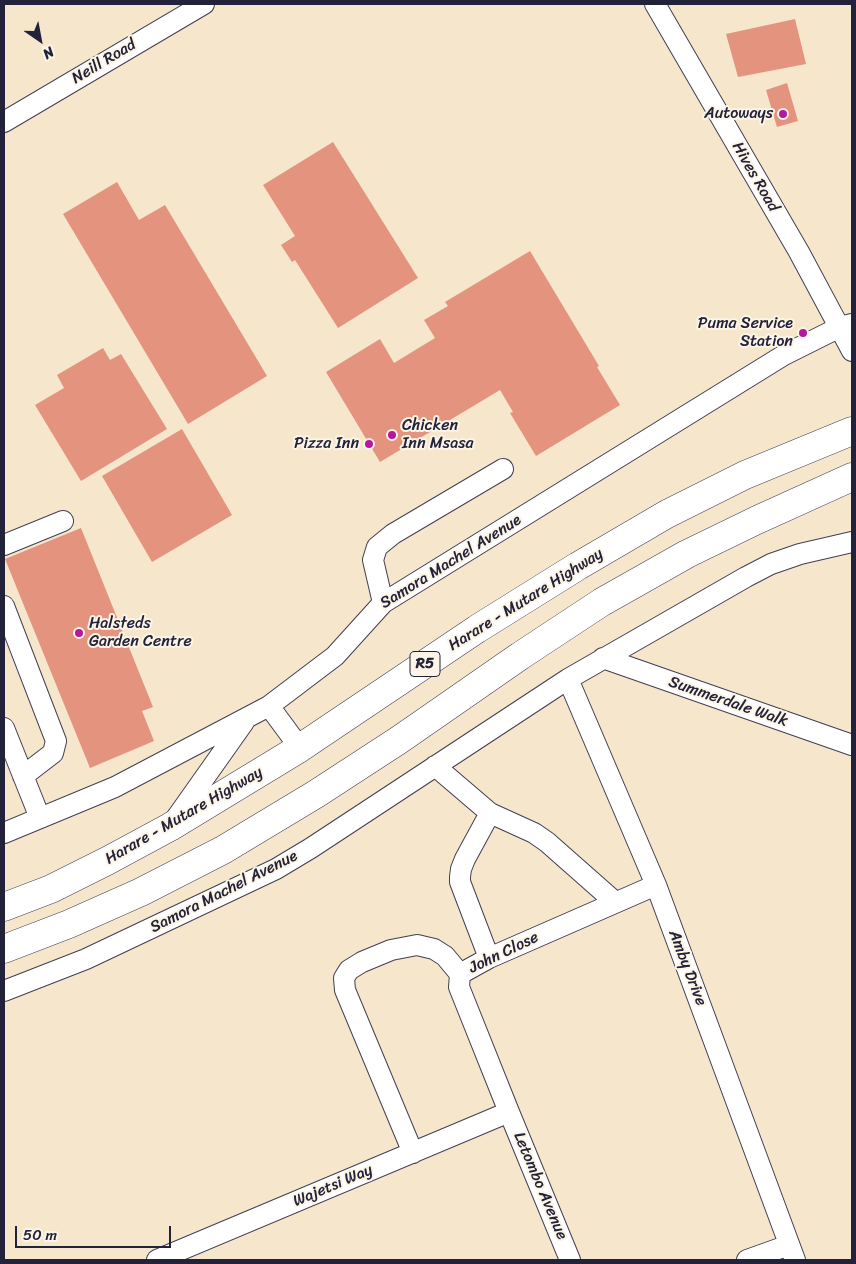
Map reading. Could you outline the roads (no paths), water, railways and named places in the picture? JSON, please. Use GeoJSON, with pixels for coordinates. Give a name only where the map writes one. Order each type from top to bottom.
{"type":"FeatureCollection","features":[{"type":"Feature","properties":{"kind":"highway","name":"Harare - Mutare Highway"},"geometry":{"type":"LineString","coordinates":[[4,907],[50,889],[170,827],[300,748],[477,629],[578,566],[667,514],[745,475],[852,431]]}},
{"type":"Feature","properties":{"kind":"highway"},"geometry":{"type":"LineString","coordinates":[[4,949],[69,924],[140,892],[223,850],[316,794],[399,740],[602,602],[687,554],[757,520],[852,478]]}},
{"type":"Feature","properties":{"kind":"street","name":"Neill Road"},"geometry":{"type":"LineString","coordinates":[[4,122],[204,4]]}},
{"type":"Feature","properties":{"kind":"street","name":"Hives Road"},"geometry":{"type":"LineString","coordinates":[[655,4],[794,243],[846,326],[852,351]]}},
{"type":"Feature","properties":{"kind":"street","name":"Samora Machel Avenue"},"geometry":{"type":"LineString","coordinates":[[4,833],[115,787],[269,706],[335,656],[383,603],[784,355],[846,326]]}},
{"type":"Feature","properties":{"kind":"street"},"geometry":{"type":"LineString","coordinates":[[383,603],[372,560],[377,547],[393,534],[503,469]]}},
{"type":"Feature","properties":{"kind":"street"},"geometry":{"type":"LineString","coordinates":[[4,545],[63,522]]}},
{"type":"Feature","properties":{"kind":"street","name":"Samora Machel Avenue"},"geometry":{"type":"LineString","coordinates":[[4,991],[86,959],[268,873],[311,848],[603,658],[771,564],[800,554],[852,542]]}},
{"type":"Feature","properties":{"kind":"street"},"geometry":{"type":"LineString","coordinates":[[4,606],[56,741],[54,753],[23,776]]}},
{"type":"Feature","properties":{"kind":"street","name":"Summerdale Walk"},"geometry":{"type":"LineString","coordinates":[[603,658],[852,745]]}},
{"type":"Feature","properties":{"kind":"street","name":"Amby Drive"},"geometry":{"type":"LineString","coordinates":[[568,679],[656,885],[792,1253]]}},
{"type":"Feature","properties":{"kind":"street"},"geometry":{"type":"LineString","coordinates":[[269,706],[300,748]]}},
{"type":"Feature","properties":{"kind":"street"},"geometry":{"type":"LineString","coordinates":[[170,827],[247,719]]}},
{"type":"Feature","properties":{"kind":"street"},"geometry":{"type":"LineString","coordinates":[[4,728],[40,818]]}},
{"type":"Feature","properties":{"kind":"street"},"geometry":{"type":"LineString","coordinates":[[435,766],[490,813],[534,834],[615,902]]}},
{"type":"Feature","properties":{"kind":"street"},"geometry":{"type":"LineString","coordinates":[[490,813],[465,859],[460,877],[460,882],[490,958]]}},
{"type":"Feature","properties":{"kind":"street","name":"John Close"},"geometry":{"type":"LineString","coordinates":[[509,1112],[460,987],[460,974],[490,958],[656,885]]}},
{"type":"Feature","properties":{"kind":"street"},"geometry":{"type":"LineString","coordinates":[[413,1153],[345,990],[344,978],[349,970],[362,962],[391,950],[416,945],[434,949],[445,956],[460,974]]}},
{"type":"Feature","properties":{"kind":"street","name":"Wajetsi Way"},"geometry":{"type":"LineString","coordinates":[[157,1260],[509,1112]]}},
{"type":"Feature","properties":{"kind":"street","name":"Letombo Avenue"},"geometry":{"type":"LineString","coordinates":[[509,1112],[570,1260]]}},
{"type":"Feature","properties":{"kind":"street"},"geometry":{"type":"LineString","coordinates":[[746,1260],[792,1253]]}},
{"type":"Feature","properties":{"kind":"place","name":"Autoways"},"geometry":{"type":"Point","coordinates":[783,114]}},
{"type":"Feature","properties":{"kind":"place","name":"Puma Service Station"},"geometry":{"type":"Point","coordinates":[803,333]}},
{"type":"Feature","properties":{"kind":"place","name":"Chicken Inn Msasa"},"geometry":{"type":"Point","coordinates":[392,435]}},
{"type":"Feature","properties":{"kind":"place","name":"Pizza Inn"},"geometry":{"type":"Point","coordinates":[369,444]}},
{"type":"Feature","properties":{"kind":"place","name":"Halsteds Garden Centre"},"geometry":{"type":"Point","coordinates":[79,633]}}]}
